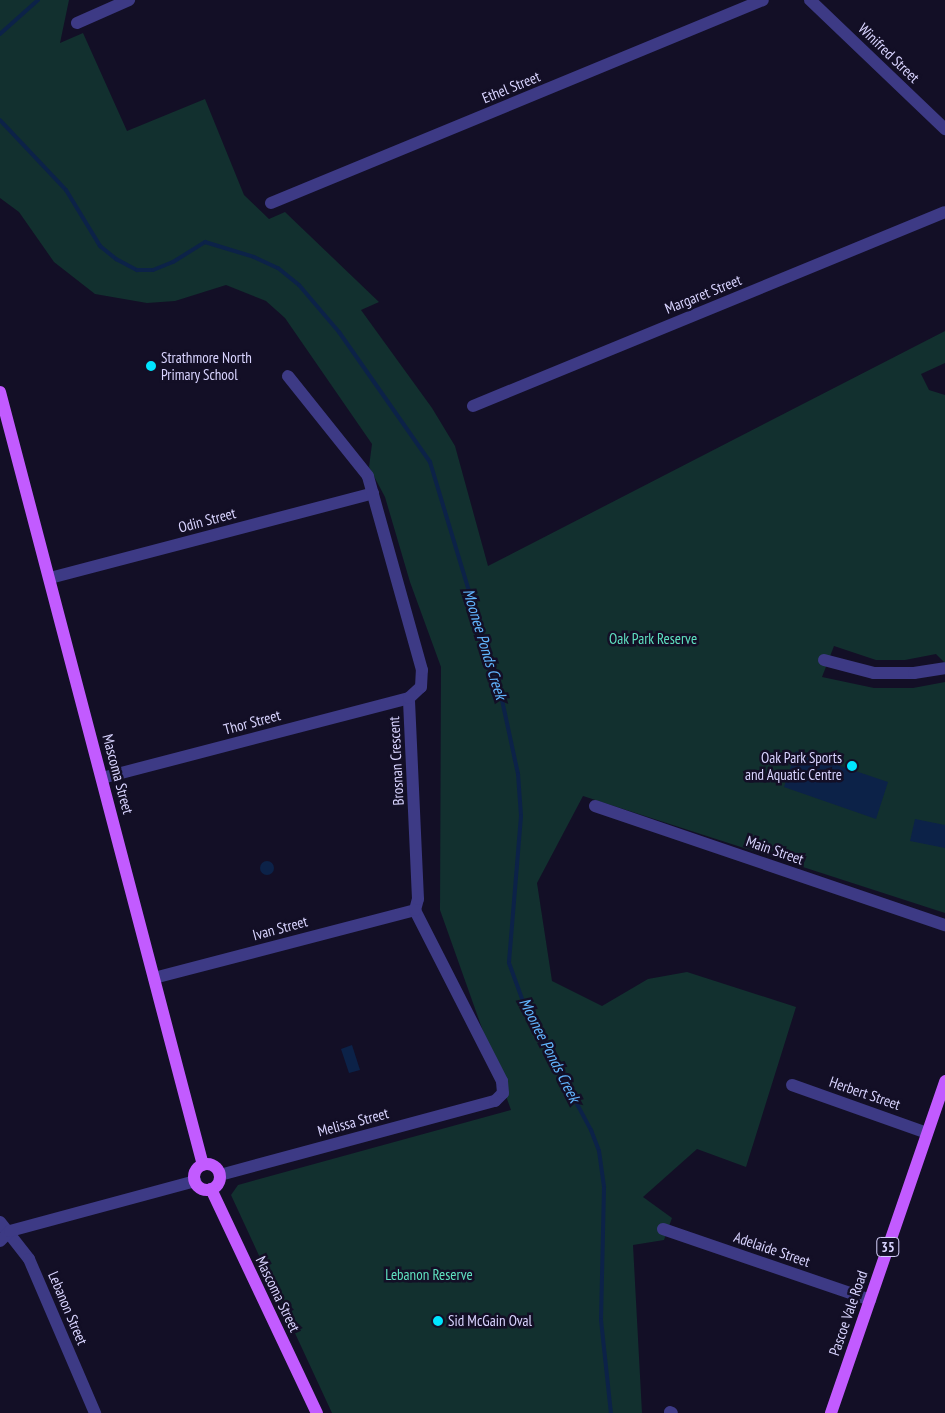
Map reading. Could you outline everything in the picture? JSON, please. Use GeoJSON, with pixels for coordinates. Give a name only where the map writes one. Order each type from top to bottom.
{"type":"FeatureCollection","features":[{"type":"Feature","properties":{"kind":"main road","name":"Mascoma Street"},"geometry":{"type":"LineString","coordinates":[[0,392],[203,1165]]}},
{"type":"Feature","properties":{"kind":"main road","name":"Pascoe Vale Road"},"geometry":{"type":"LineString","coordinates":[[831,1413],[945,1081]]}},
{"type":"Feature","properties":{"kind":"main road"},"geometry":{"type":"LineString","coordinates":[[203,1165],[216,1167],[220,1175],[217,1185],[211,1189],[203,1189],[195,1181],[196,1170],[203,1165]]}},
{"type":"Feature","properties":{"kind":"main road","name":"Mascoma Street"},"geometry":{"type":"LineString","coordinates":[[211,1189],[316,1413]]}},
{"type":"Feature","properties":{"kind":"street"},"geometry":{"type":"LineString","coordinates":[[77,23],[129,0]]}},
{"type":"Feature","properties":{"kind":"street","name":"Ethel Street"},"geometry":{"type":"LineString","coordinates":[[271,204],[763,0]]}},
{"type":"Feature","properties":{"kind":"street","name":"Winifred Street"},"geometry":{"type":"LineString","coordinates":[[810,0],[945,129]]}},
{"type":"Feature","properties":{"kind":"street","name":"Margaret Street"},"geometry":{"type":"LineString","coordinates":[[473,406],[945,212]]}},
{"type":"Feature","properties":{"kind":"street","name":"Brosnan Crescent"},"geometry":{"type":"LineString","coordinates":[[288,376],[368,476],[422,670],[421,687],[409,698],[418,899],[415,910]]}},
{"type":"Feature","properties":{"kind":"street","name":"Odin Street"},"geometry":{"type":"LineString","coordinates":[[50,578],[373,492]]}},
{"type":"Feature","properties":{"kind":"street"},"geometry":{"type":"LineString","coordinates":[[824,660],[874,672],[914,672],[945,668]]}},
{"type":"Feature","properties":{"kind":"street","name":"Thor Street"},"geometry":{"type":"LineString","coordinates":[[102,778],[409,698]]}},
{"type":"Feature","properties":{"kind":"street","name":"Main Street"},"geometry":{"type":"LineString","coordinates":[[595,806],[945,925]]}},
{"type":"Feature","properties":{"kind":"street","name":"Ivan Street"},"geometry":{"type":"LineString","coordinates":[[154,978],[415,910]]}},
{"type":"Feature","properties":{"kind":"street","name":"Melissa Street"},"geometry":{"type":"LineString","coordinates":[[220,1175],[496,1101],[503,1093],[502,1081],[415,910]]}},
{"type":"Feature","properties":{"kind":"street","name":"Herbert Street"},"geometry":{"type":"LineString","coordinates":[[792,1085],[927,1133]]}},
{"type":"Feature","properties":{"kind":"street"},"geometry":{"type":"LineString","coordinates":[[0,1241],[10,1232],[195,1181]]}},
{"type":"Feature","properties":{"kind":"street","name":"Lebanon Street"},"geometry":{"type":"LineString","coordinates":[[0,1222],[30,1259],[95,1413]]}},
{"type":"Feature","properties":{"kind":"street","name":"Adelaide Street"},"geometry":{"type":"LineString","coordinates":[[663,1229],[870,1300]]}},
{"type":"Feature","properties":{"kind":"green space"},"geometry":{"type":"Polygon","coordinates":[[[0,0],[69,0],[60,43],[83,33],[127,131],[205,99],[244,195],[269,219],[285,212],[379,302],[361,310],[432,408],[455,446],[488,566],[945,331],[945,363],[921,374],[929,390],[945,395],[945,663],[936,654],[905,660],[876,660],[834,646],[822,677],[874,688],[913,688],[945,682],[945,913],[583,796],[537,883],[552,981],[602,1006],[648,979],[687,972],[796,1007],[746,1167],[697,1149],[643,1197],[672,1218],[664,1240],[633,1245],[642,1413],[332,1413],[231,1195],[238,1185],[511,1110],[440,910],[441,667],[410,582],[385,497],[369,467],[372,444],[285,318],[266,301],[226,285],[175,301],[147,303],[95,294],[54,262],[19,212],[0,198],[0,0]]]}},
{"type":"Feature","properties":{"kind":"water"},"geometry":{"type":"Polygon","coordinates":[[[796,751],[888,782],[876,819],[784,787],[796,751]]]}},
{"type":"Feature","properties":{"kind":"water"},"geometry":{"type":"Polygon","coordinates":[[[915,819],[945,825],[945,848],[910,841],[915,819]]]}},
{"type":"Feature","properties":{"kind":"water"},"geometry":{"type":"Polygon","coordinates":[[[264,861],[270,861],[274,868],[270,875],[264,875],[260,871],[260,865],[264,861]]]}},
{"type":"Feature","properties":{"kind":"water"},"geometry":{"type":"Polygon","coordinates":[[[352,1045],[360,1070],[349,1073],[341,1049],[352,1045]]]}},
{"type":"Feature","properties":{"kind":"waterway","name":"Moonee Ponds Creek"},"geometry":{"type":"LineString","coordinates":[[0,34],[38,0]]}},
{"type":"Feature","properties":{"kind":"waterway","name":"Moonee Ponds Creek"},"geometry":{"type":"LineString","coordinates":[[0,120],[66,190],[100,246],[116,259],[137,270],[153,270],[173,262],[205,242],[254,257],[278,268],[299,285],[339,332],[430,462],[502,700],[518,774],[521,816],[509,963],[525,1007],[591,1130],[599,1151],[604,1188],[601,1320],[611,1413]]}},
{"type":"Feature","properties":{"kind":"place","name":"Strathmore North Primary School"},"geometry":{"type":"Point","coordinates":[151,366]}},
{"type":"Feature","properties":{"kind":"place","name":"Oak Park Sports and Aquatic Centre"},"geometry":{"type":"Point","coordinates":[852,766]}},
{"type":"Feature","properties":{"kind":"place","name":"Sid McGain Oval"},"geometry":{"type":"Point","coordinates":[438,1321]}},
{"type":"Feature","properties":{"kind":"park label","name":"Oak Park Reserve"},"geometry":{"type":"Point","coordinates":[653,639]}},
{"type":"Feature","properties":{"kind":"park label","name":"Lebanon Reserve"},"geometry":{"type":"Point","coordinates":[429,1275]}}]}
